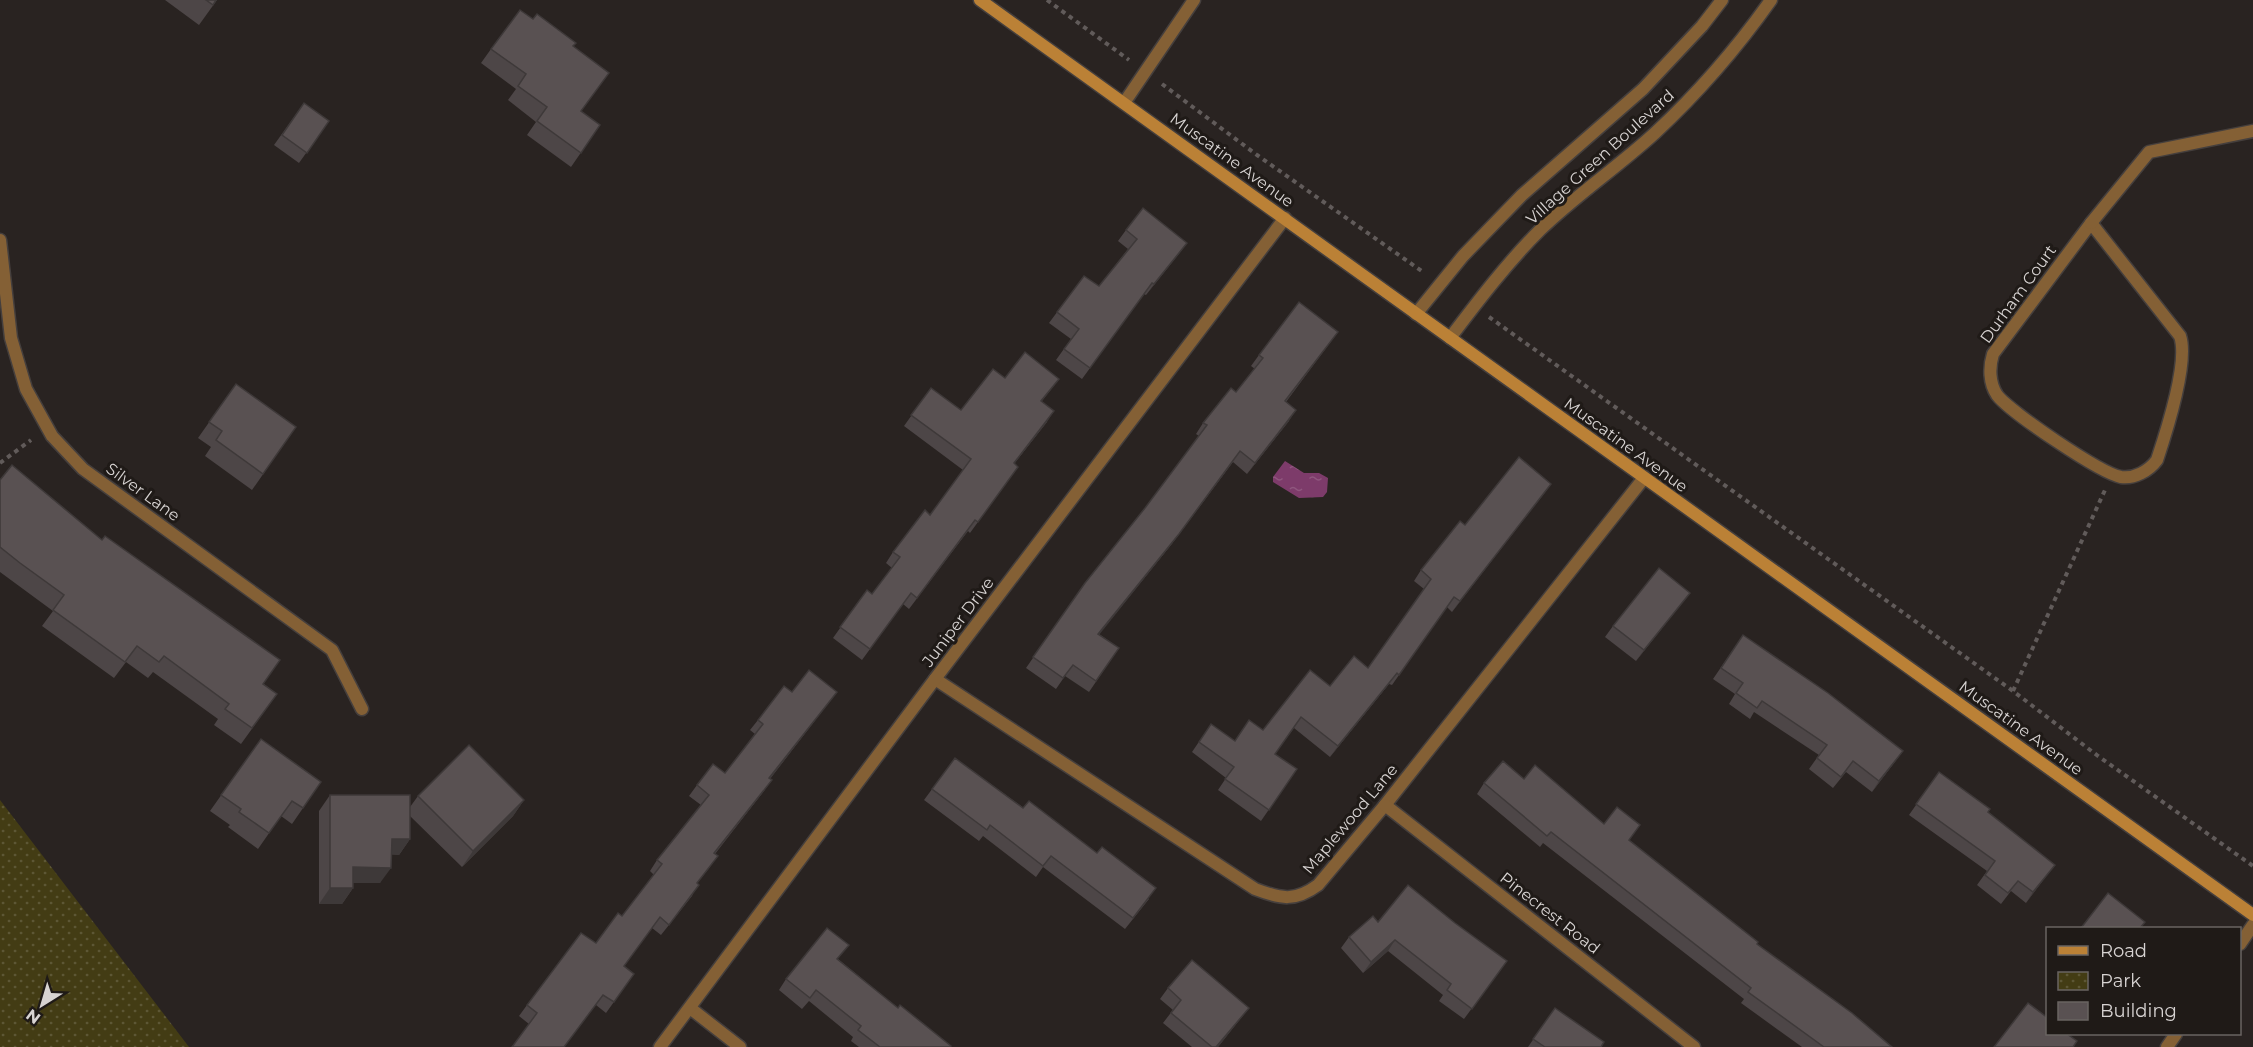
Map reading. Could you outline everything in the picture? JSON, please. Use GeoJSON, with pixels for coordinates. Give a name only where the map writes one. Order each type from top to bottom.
{"type":"FeatureCollection","features":[{"type":"Feature","properties":{"kind":"main road","name":"Muscatine Avenue"},"geometry":{"type":"LineString","coordinates":[[980,0],[2253,915]]}},
{"type":"Feature","properties":{"kind":"street"},"geometry":{"type":"LineString","coordinates":[[1124,103],[1194,0]]}},
{"type":"Feature","properties":{"kind":"street","name":"Village Green Boulevard"},"geometry":{"type":"LineString","coordinates":[[1416,314],[1463,256],[1522,195],[1643,89],[1702,26],[1722,0]]}},
{"type":"Feature","properties":{"kind":"street","name":"Village Green Boulevard"},"geometry":{"type":"LineString","coordinates":[[1450,338],[1474,306],[1539,231],[1654,134],[1702,86],[1755,24],[1772,0]]}},
{"type":"Feature","properties":{"kind":"street","name":"Durham Court"},"geometry":{"type":"LineString","coordinates":[[2091,223],[2180,336],[2184,347],[2180,375],[2157,460],[2150,468],[2133,476],[2122,477],[2108,473],[2077,456],[2015,411],[1997,394],[1990,375],[1993,354],[2091,223],[2149,152],[2253,131]]}},
{"type":"Feature","properties":{"kind":"street","name":"Juniper Drive"},"geometry":{"type":"LineString","coordinates":[[660,1047],[1285,218]]}},
{"type":"Feature","properties":{"kind":"street","name":"Silver Lane"},"geometry":{"type":"LineString","coordinates":[[0,240],[11,338],[26,389],[52,436],[83,469],[332,650],[362,709]]}},
{"type":"Feature","properties":{"kind":"street","name":"Maplewood Lane"},"geometry":{"type":"LineString","coordinates":[[935,680],[1255,889],[1273,896],[1288,898],[1306,894],[1318,885],[1385,805],[1644,478]]}},
{"type":"Feature","properties":{"kind":"street","name":"Pinecrest Road"},"geometry":{"type":"LineString","coordinates":[[1385,805],[1694,1047]]}},
{"type":"Feature","properties":{"kind":"street"},"geometry":{"type":"LineString","coordinates":[[2241,943],[2253,925]]}},
{"type":"Feature","properties":{"kind":"street"},"geometry":{"type":"LineString","coordinates":[[690,1008],[740,1047]]}},
{"type":"Feature","properties":{"kind":"path"},"geometry":{"type":"LineString","coordinates":[[1047,0],[1257,155],[1440,284]]}},
{"type":"Feature","properties":{"kind":"path"},"geometry":{"type":"LineString","coordinates":[[1474,306],[2253,867]]}},
{"type":"Feature","properties":{"kind":"path"},"geometry":{"type":"LineString","coordinates":[[0,463],[48,428]]}},
{"type":"Feature","properties":{"kind":"path"},"geometry":{"type":"LineString","coordinates":[[2013,692],[2107,486]]}},
{"type":"Feature","properties":{"kind":"green space"},"geometry":{"type":"Polygon","coordinates":[[[0,800],[189,1047],[0,1047],[0,800]]]}},
{"type":"Feature","properties":{"kind":"water"},"geometry":{"type":"Polygon","coordinates":[[[1285,461],[1304,473],[1319,473],[1328,478],[1327,492],[1323,497],[1299,498],[1273,482],[1273,477],[1285,461]]]}},
{"type":"Feature","properties":{"kind":"building"},"geometry":{"type":"Polygon","coordinates":[[[206,0],[216,0],[213,5],[206,0]]]}},
{"type":"Feature","properties":{"kind":"building"},"geometry":{"type":"Polygon","coordinates":[[[520,10],[533,19],[537,14],[576,43],[573,46],[609,73],[581,111],[600,125],[581,153],[537,121],[547,107],[518,86],[526,74],[491,49],[520,10]]]}},
{"type":"Feature","properties":{"kind":"building"},"geometry":{"type":"Polygon","coordinates":[[[304,103],[329,121],[307,153],[282,135],[304,103]]]}},
{"type":"Feature","properties":{"kind":"building"},"geometry":{"type":"Polygon","coordinates":[[[1143,208],[1187,243],[1154,284],[1152,283],[1090,368],[1064,349],[1079,329],[1057,312],[1084,276],[1099,286],[1137,239],[1126,230],[1143,208]]]}},
{"type":"Feature","properties":{"kind":"building"},"geometry":{"type":"Polygon","coordinates":[[[1299,302],[1338,332],[1285,401],[1296,410],[1255,463],[1240,451],[1179,534],[1098,634],[1119,648],[1096,681],[1073,665],[1063,678],[1033,657],[1085,583],[1207,425],[1203,423],[1231,388],[1236,392],[1263,358],[1259,355],[1299,302]]]}},
{"type":"Feature","properties":{"kind":"building"},"geometry":{"type":"Polygon","coordinates":[[[1025,352],[1059,379],[1041,401],[1054,411],[1014,463],[1018,467],[978,522],[975,520],[917,598],[911,593],[870,649],[840,627],[867,590],[872,594],[900,557],[893,552],[925,510],[930,515],[971,459],[911,415],[931,388],[961,410],[993,369],[1005,378],[1025,352]]]}},
{"type":"Feature","properties":{"kind":"building"},"geometry":{"type":"Polygon","coordinates":[[[236,384],[296,427],[263,474],[216,440],[222,431],[209,422],[236,384]]]}},
{"type":"Feature","properties":{"kind":"building"},"geometry":{"type":"Polygon","coordinates":[[[1519,457],[1551,484],[1460,601],[1454,597],[1399,675],[1397,673],[1338,746],[1301,717],[1275,754],[1297,769],[1269,810],[1225,779],[1234,767],[1199,742],[1211,724],[1235,741],[1249,720],[1263,730],[1310,670],[1330,686],[1354,656],[1368,668],[1431,579],[1421,570],[1460,521],[1465,525],[1519,457]]]}},
{"type":"Feature","properties":{"kind":"building"},"geometry":{"type":"Polygon","coordinates":[[[12,465],[102,540],[105,536],[280,660],[263,684],[277,694],[252,728],[225,709],[229,704],[164,656],[159,662],[137,646],[125,662],[53,610],[64,595],[0,547],[0,480],[12,465]]]}},
{"type":"Feature","properties":{"kind":"building"},"geometry":{"type":"Polygon","coordinates":[[[1659,568],[1690,593],[1644,650],[1613,626],[1659,568]]]}},
{"type":"Feature","properties":{"kind":"building"},"geometry":{"type":"Polygon","coordinates":[[[1743,635],[1828,693],[1903,751],[1879,781],[1853,761],[1841,777],[1817,758],[1827,745],[1762,701],[1757,708],[1736,693],[1743,683],[1721,668],[1743,635]]]}},
{"type":"Feature","properties":{"kind":"building"},"geometry":{"type":"Polygon","coordinates":[[[809,670],[837,692],[769,778],[772,780],[714,853],[718,856],[669,925],[660,917],[624,966],[634,974],[614,1002],[603,995],[564,1047],[512,1047],[537,1013],[527,1005],[581,933],[596,943],[618,913],[622,916],[662,864],[657,860],[709,795],[697,785],[713,764],[725,773],[763,724],[758,720],[784,686],[792,692],[809,670]]]}},
{"type":"Feature","properties":{"kind":"building"},"geometry":{"type":"Polygon","coordinates":[[[261,739],[321,782],[303,808],[292,801],[269,833],[239,812],[241,809],[221,795],[261,739]]]}},
{"type":"Feature","properties":{"kind":"building"},"geometry":{"type":"Polygon","coordinates":[[[469,745],[524,800],[473,851],[418,796],[469,745]]]}},
{"type":"Feature","properties":{"kind":"building"},"geometry":{"type":"Polygon","coordinates":[[[955,758],[1023,808],[1029,801],[1097,853],[1102,847],[1156,888],[1133,918],[1051,856],[1043,866],[990,825],[987,830],[932,789],[955,758]]]}},
{"type":"Feature","properties":{"kind":"building"},"geometry":{"type":"Polygon","coordinates":[[[1503,761],[1524,779],[1535,765],[1604,824],[1617,807],[1640,825],[1629,840],[1758,942],[1757,944],[1852,1013],[1892,1047],[1824,1047],[1748,992],[1751,988],[1551,832],[1547,836],[1484,783],[1503,761]]]}},
{"type":"Feature","properties":{"kind":"building"},"geometry":{"type":"Polygon","coordinates":[[[1939,772],[1990,809],[1988,812],[2055,865],[2033,892],[2018,881],[2008,893],[1985,875],[1995,861],[1916,804],[1939,772]]]}},
{"type":"Feature","properties":{"kind":"building"},"geometry":{"type":"Polygon","coordinates":[[[330,795],[410,795],[410,839],[392,839],[391,868],[353,867],[353,888],[330,888],[330,795]]]}},
{"type":"Feature","properties":{"kind":"building"},"geometry":{"type":"Polygon","coordinates":[[[1408,885],[1507,961],[1472,1009],[1447,990],[1451,984],[1395,940],[1371,962],[1349,937],[1373,916],[1378,922],[1408,885]]]}},
{"type":"Feature","properties":{"kind":"building"},"geometry":{"type":"Polygon","coordinates":[[[2108,893],[2145,922],[2141,927],[2082,927],[2108,893]]]}},
{"type":"Feature","properties":{"kind":"building"},"geometry":{"type":"Polygon","coordinates":[[[827,928],[849,945],[837,959],[898,1008],[900,1005],[951,1046],[880,1047],[858,1030],[861,1026],[816,990],[810,998],[786,979],[827,928]]]}},
{"type":"Feature","properties":{"kind":"building"},"geometry":{"type":"Polygon","coordinates":[[[1192,960],[1249,1008],[1216,1047],[1212,1047],[1171,1013],[1181,1000],[1168,988],[1192,960]]]}},
{"type":"Feature","properties":{"kind":"building"},"geometry":{"type":"Polygon","coordinates":[[[2028,1003],[2046,1016],[2046,1035],[2068,1035],[2077,1041],[2073,1047],[1994,1047],[2028,1003]]]}},
{"type":"Feature","properties":{"kind":"building"},"geometry":{"type":"Polygon","coordinates":[[[1555,1008],[1604,1042],[1601,1047],[1545,1047],[1533,1039],[1555,1008]]]}}]}
